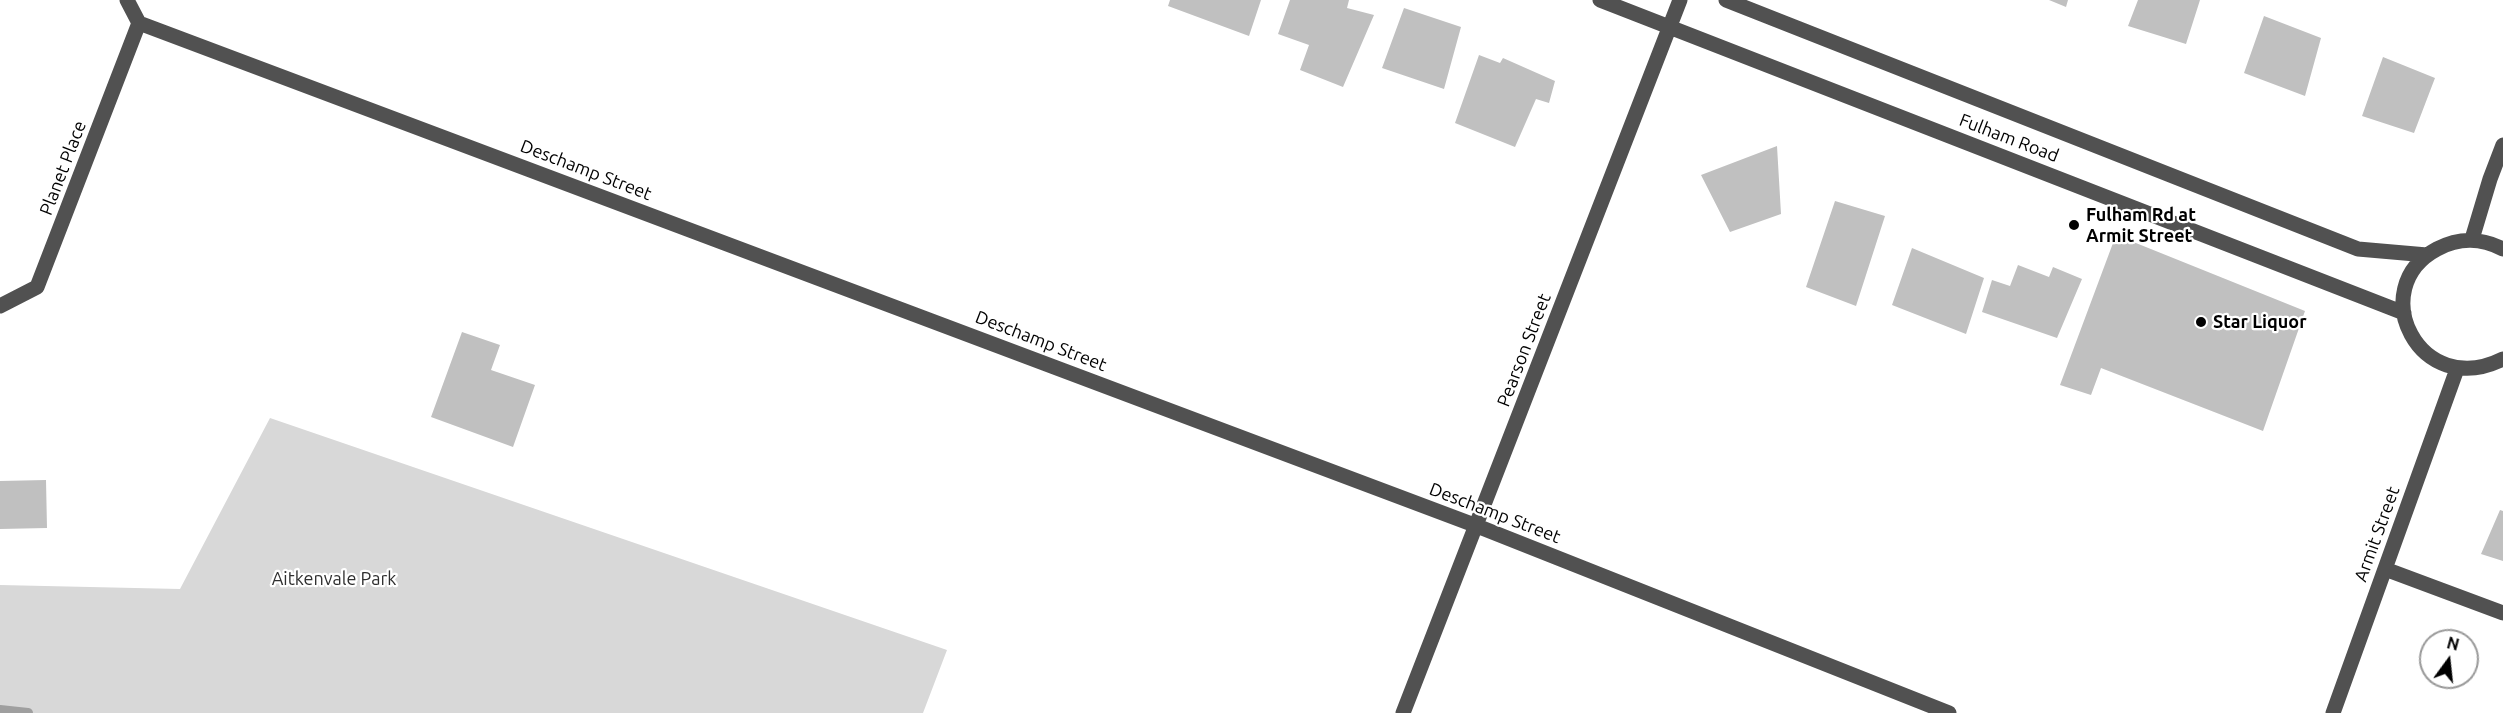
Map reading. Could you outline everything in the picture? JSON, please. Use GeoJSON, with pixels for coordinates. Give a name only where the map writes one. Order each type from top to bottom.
{"type":"FeatureCollection","features":[{"type":"Feature","properties":{"kind":"street"},"geometry":{"type":"LineString","coordinates":[[127,0],[139,23]]}},
{"type":"Feature","properties":{"kind":"street","name":"Fulham Road"},"geometry":{"type":"LineString","coordinates":[[1600,0],[2404,313]]}},
{"type":"Feature","properties":{"kind":"street","name":"Pearson Street"},"geometry":{"type":"LineString","coordinates":[[1403,713],[1680,0]]}},
{"type":"Feature","properties":{"kind":"street","name":"Fulham Road"},"geometry":{"type":"LineString","coordinates":[[1726,0],[2358,249],[2427,255]]}},
{"type":"Feature","properties":{"kind":"street","name":"Planet Place"},"geometry":{"type":"LineString","coordinates":[[0,306],[38,287],[139,23]]}},
{"type":"Feature","properties":{"kind":"street","name":"Deschamp Street"},"geometry":{"type":"LineString","coordinates":[[139,23],[1477,526],[1949,713]]}},
{"type":"Feature","properties":{"kind":"street"},"geometry":{"type":"LineString","coordinates":[[2472,239],[2503,145]]}},
{"type":"Feature","properties":{"kind":"street"},"geometry":{"type":"LineString","coordinates":[[2503,249],[2472,239],[2450,242],[2427,255],[2413,271],[2404,291],[2404,313],[2407,327],[2418,346],[2436,361],[2457,369],[2487,367],[2503,359]]}},
{"type":"Feature","properties":{"kind":"street","name":"Armit Street"},"geometry":{"type":"LineString","coordinates":[[2333,713],[2457,369]]}},
{"type":"Feature","properties":{"kind":"street"},"geometry":{"type":"LineString","coordinates":[[2385,569],[2503,613]]}},
{"type":"Feature","properties":{"kind":"green space","name":"Aitkenvale Park"},"geometry":{"type":"Polygon","coordinates":[[[270,418],[947,650],[923,713],[0,713],[0,585],[180,589],[270,418]]]}},
{"type":"Feature","properties":{"kind":"building"},"geometry":{"type":"Polygon","coordinates":[[[1170,0],[1261,0],[1249,36],[1168,6],[1170,0]]]}},
{"type":"Feature","properties":{"kind":"building"},"geometry":{"type":"Polygon","coordinates":[[[1290,0],[1349,0],[1347,8],[1374,15],[1343,87],[1300,70],[1309,45],[1278,34],[1290,0]]]}},
{"type":"Feature","properties":{"kind":"building"},"geometry":{"type":"Polygon","coordinates":[[[2049,0],[2068,0],[2066,7],[2049,0]]]}},
{"type":"Feature","properties":{"kind":"building"},"geometry":{"type":"Polygon","coordinates":[[[2138,0],[2200,0],[2186,44],[2128,26],[2138,0]]]}},
{"type":"Feature","properties":{"kind":"building"},"geometry":{"type":"Polygon","coordinates":[[[1404,8],[1461,27],[1444,89],[1382,68],[1404,8]]]}},
{"type":"Feature","properties":{"kind":"building"},"geometry":{"type":"Polygon","coordinates":[[[2264,16],[2321,38],[2305,96],[2244,73],[2264,16]]]}},
{"type":"Feature","properties":{"kind":"building"},"geometry":{"type":"Polygon","coordinates":[[[1479,55],[1500,63],[1503,58],[1555,81],[1549,103],[1536,99],[1515,147],[1455,123],[1479,55]]]}},
{"type":"Feature","properties":{"kind":"building"},"geometry":{"type":"Polygon","coordinates":[[[2383,57],[2435,78],[2414,133],[2362,116],[2383,57]]]}},
{"type":"Feature","properties":{"kind":"building"},"geometry":{"type":"Polygon","coordinates":[[[1777,146],[1781,214],[1730,232],[1701,175],[1777,146]]]}},
{"type":"Feature","properties":{"kind":"building"},"geometry":{"type":"Polygon","coordinates":[[[1835,201],[1885,216],[1856,306],[1806,287],[1835,201]]]}},
{"type":"Feature","properties":{"kind":"building"},"geometry":{"type":"Polygon","coordinates":[[[2116,235],[2305,311],[2263,431],[2101,368],[2091,395],[2060,385],[2116,235]]]}},
{"type":"Feature","properties":{"kind":"building"},"geometry":{"type":"Polygon","coordinates":[[[1912,248],[1984,278],[1966,334],[1892,305],[1912,248]]]}},
{"type":"Feature","properties":{"kind":"building"},"geometry":{"type":"Polygon","coordinates":[[[2018,265],[2049,277],[2053,267],[2082,279],[2057,338],[1982,312],[1992,280],[2010,286],[2018,265]]]}},
{"type":"Feature","properties":{"kind":"building"},"geometry":{"type":"Polygon","coordinates":[[[462,332],[500,345],[491,370],[535,385],[513,447],[431,417],[462,332]]]}},
{"type":"Feature","properties":{"kind":"building"},"geometry":{"type":"Polygon","coordinates":[[[46,480],[47,528],[0,529],[0,481],[46,480]]]}},
{"type":"Feature","properties":{"kind":"building"},"geometry":{"type":"Polygon","coordinates":[[[2500,510],[2503,511],[2503,561],[2481,554],[2500,510]]]}},
{"type":"Feature","properties":{"kind":"waterway"},"geometry":{"type":"LineString","coordinates":[[0,710],[28,713]]}},
{"type":"Feature","properties":{"kind":"place","name":"Fulham Rd at Armit Street"},"geometry":{"type":"Point","coordinates":[2074,225]}},
{"type":"Feature","properties":{"kind":"place","name":"Star Liquor"},"geometry":{"type":"Point","coordinates":[2201,322]}}]}
